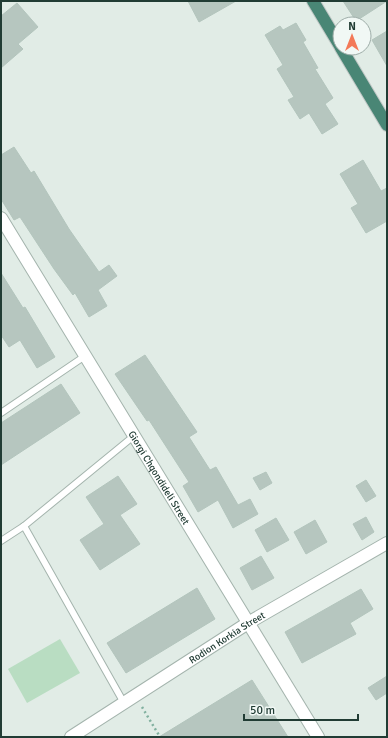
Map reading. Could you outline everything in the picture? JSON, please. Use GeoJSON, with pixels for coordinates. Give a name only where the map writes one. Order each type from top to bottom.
{"type":"FeatureCollection","features":[{"type":"Feature","properties":{"kind":"highway"},"geometry":{"type":"LineString","coordinates":[[313,1],[332,33]]}},
{"type":"Feature","properties":{"kind":"highway"},"geometry":{"type":"LineString","coordinates":[[345,56],[387,125]]}},
{"type":"Feature","properties":{"kind":"street","name":"Giorgi Chqondideli Street"},"geometry":{"type":"LineString","coordinates":[[1,218],[135,435],[318,737]]}},
{"type":"Feature","properties":{"kind":"street","name":"Rodion Korkia Street"},"geometry":{"type":"LineString","coordinates":[[70,737],[248,623],[387,543]]}},
{"type":"Feature","properties":{"kind":"lane"},"geometry":{"type":"LineString","coordinates":[[1,413],[85,356]]}},
{"type":"Feature","properties":{"kind":"lane"},"geometry":{"type":"LineString","coordinates":[[1,541],[24,526],[135,435]]}},
{"type":"Feature","properties":{"kind":"lane"},"geometry":{"type":"LineString","coordinates":[[24,526],[124,703]]}},
{"type":"Feature","properties":{"kind":"path"},"geometry":{"type":"LineString","coordinates":[[135,696],[160,737]]}},
{"type":"Feature","properties":{"kind":"green space"},"geometry":{"type":"Polygon","coordinates":[[[60,639],[80,673],[27,703],[8,669],[60,639]]]}},
{"type":"Feature","properties":{"kind":"building"},"geometry":{"type":"Polygon","coordinates":[[[188,1],[236,1],[199,22],[188,1]]]}},
{"type":"Feature","properties":{"kind":"building"},"geometry":{"type":"Polygon","coordinates":[[[343,1],[387,1],[364,16],[353,16],[343,1]]]}},
{"type":"Feature","properties":{"kind":"building"},"geometry":{"type":"Polygon","coordinates":[[[17,3],[38,27],[18,44],[23,49],[1,68],[1,16],[17,3]]]}},
{"type":"Feature","properties":{"kind":"building"},"geometry":{"type":"Polygon","coordinates":[[[296,23],[306,40],[303,42],[318,68],[315,69],[333,98],[325,104],[338,124],[322,134],[309,113],[300,119],[288,100],[294,97],[277,69],[283,65],[265,35],[280,26],[283,30],[296,23]]]}},
{"type":"Feature","properties":{"kind":"building"},"geometry":{"type":"Polygon","coordinates":[[[387,31],[387,66],[372,40],[387,31]]]}},
{"type":"Feature","properties":{"kind":"building"},"geometry":{"type":"Polygon","coordinates":[[[14,147],[31,173],[34,171],[69,229],[99,272],[109,265],[117,276],[98,290],[107,306],[89,317],[75,293],[73,295],[54,269],[20,217],[14,220],[1,199],[1,155],[14,147]]]}},
{"type":"Feature","properties":{"kind":"building"},"geometry":{"type":"Polygon","coordinates":[[[363,160],[381,191],[387,188],[387,221],[366,233],[351,208],[358,204],[340,174],[363,160]]]}},
{"type":"Feature","properties":{"kind":"building"},"geometry":{"type":"Polygon","coordinates":[[[1,273],[23,308],[25,307],[55,357],[37,368],[20,340],[9,347],[1,335],[1,273]]]}},
{"type":"Feature","properties":{"kind":"building"},"geometry":{"type":"Polygon","coordinates":[[[145,355],[197,432],[189,437],[210,470],[216,467],[238,505],[250,499],[258,514],[233,528],[218,500],[198,512],[183,486],[189,482],[149,420],[147,421],[115,374],[145,355]]]}},
{"type":"Feature","properties":{"kind":"building"},"geometry":{"type":"Polygon","coordinates":[[[61,384],[80,413],[1,465],[1,423],[61,384]]]}},
{"type":"Feature","properties":{"kind":"building"},"geometry":{"type":"Polygon","coordinates":[[[266,472],[272,483],[260,490],[253,478],[266,472]]]}},
{"type":"Feature","properties":{"kind":"building"},"geometry":{"type":"Polygon","coordinates":[[[118,476],[137,504],[120,515],[140,544],[100,570],[80,540],[104,524],[86,497],[118,476]]]}},
{"type":"Feature","properties":{"kind":"building"},"geometry":{"type":"Polygon","coordinates":[[[366,480],[376,496],[366,502],[356,486],[366,480]]]}},
{"type":"Feature","properties":{"kind":"building"},"geometry":{"type":"Polygon","coordinates":[[[366,517],[374,532],[362,540],[353,524],[366,517]]]}},
{"type":"Feature","properties":{"kind":"building"},"geometry":{"type":"Polygon","coordinates":[[[276,518],[289,540],[267,552],[255,530],[276,518]]]}},
{"type":"Feature","properties":{"kind":"building"},"geometry":{"type":"Polygon","coordinates":[[[315,520],[327,542],[306,554],[294,532],[315,520]]]}},
{"type":"Feature","properties":{"kind":"building"},"geometry":{"type":"Polygon","coordinates":[[[261,556],[274,578],[252,590],[240,568],[261,556]]]}},
{"type":"Feature","properties":{"kind":"building"},"geometry":{"type":"Polygon","coordinates":[[[197,588],[215,619],[126,673],[107,643],[197,588]]]}},
{"type":"Feature","properties":{"kind":"building"},"geometry":{"type":"Polygon","coordinates":[[[361,589],[373,609],[350,623],[356,634],[302,663],[285,632],[361,589]]]}},
{"type":"Feature","properties":{"kind":"building"},"geometry":{"type":"Polygon","coordinates":[[[387,676],[387,693],[376,700],[368,688],[387,676]]]}},
{"type":"Feature","properties":{"kind":"building"},"geometry":{"type":"Polygon","coordinates":[[[252,680],[288,737],[159,737],[252,680]]]}}]}
